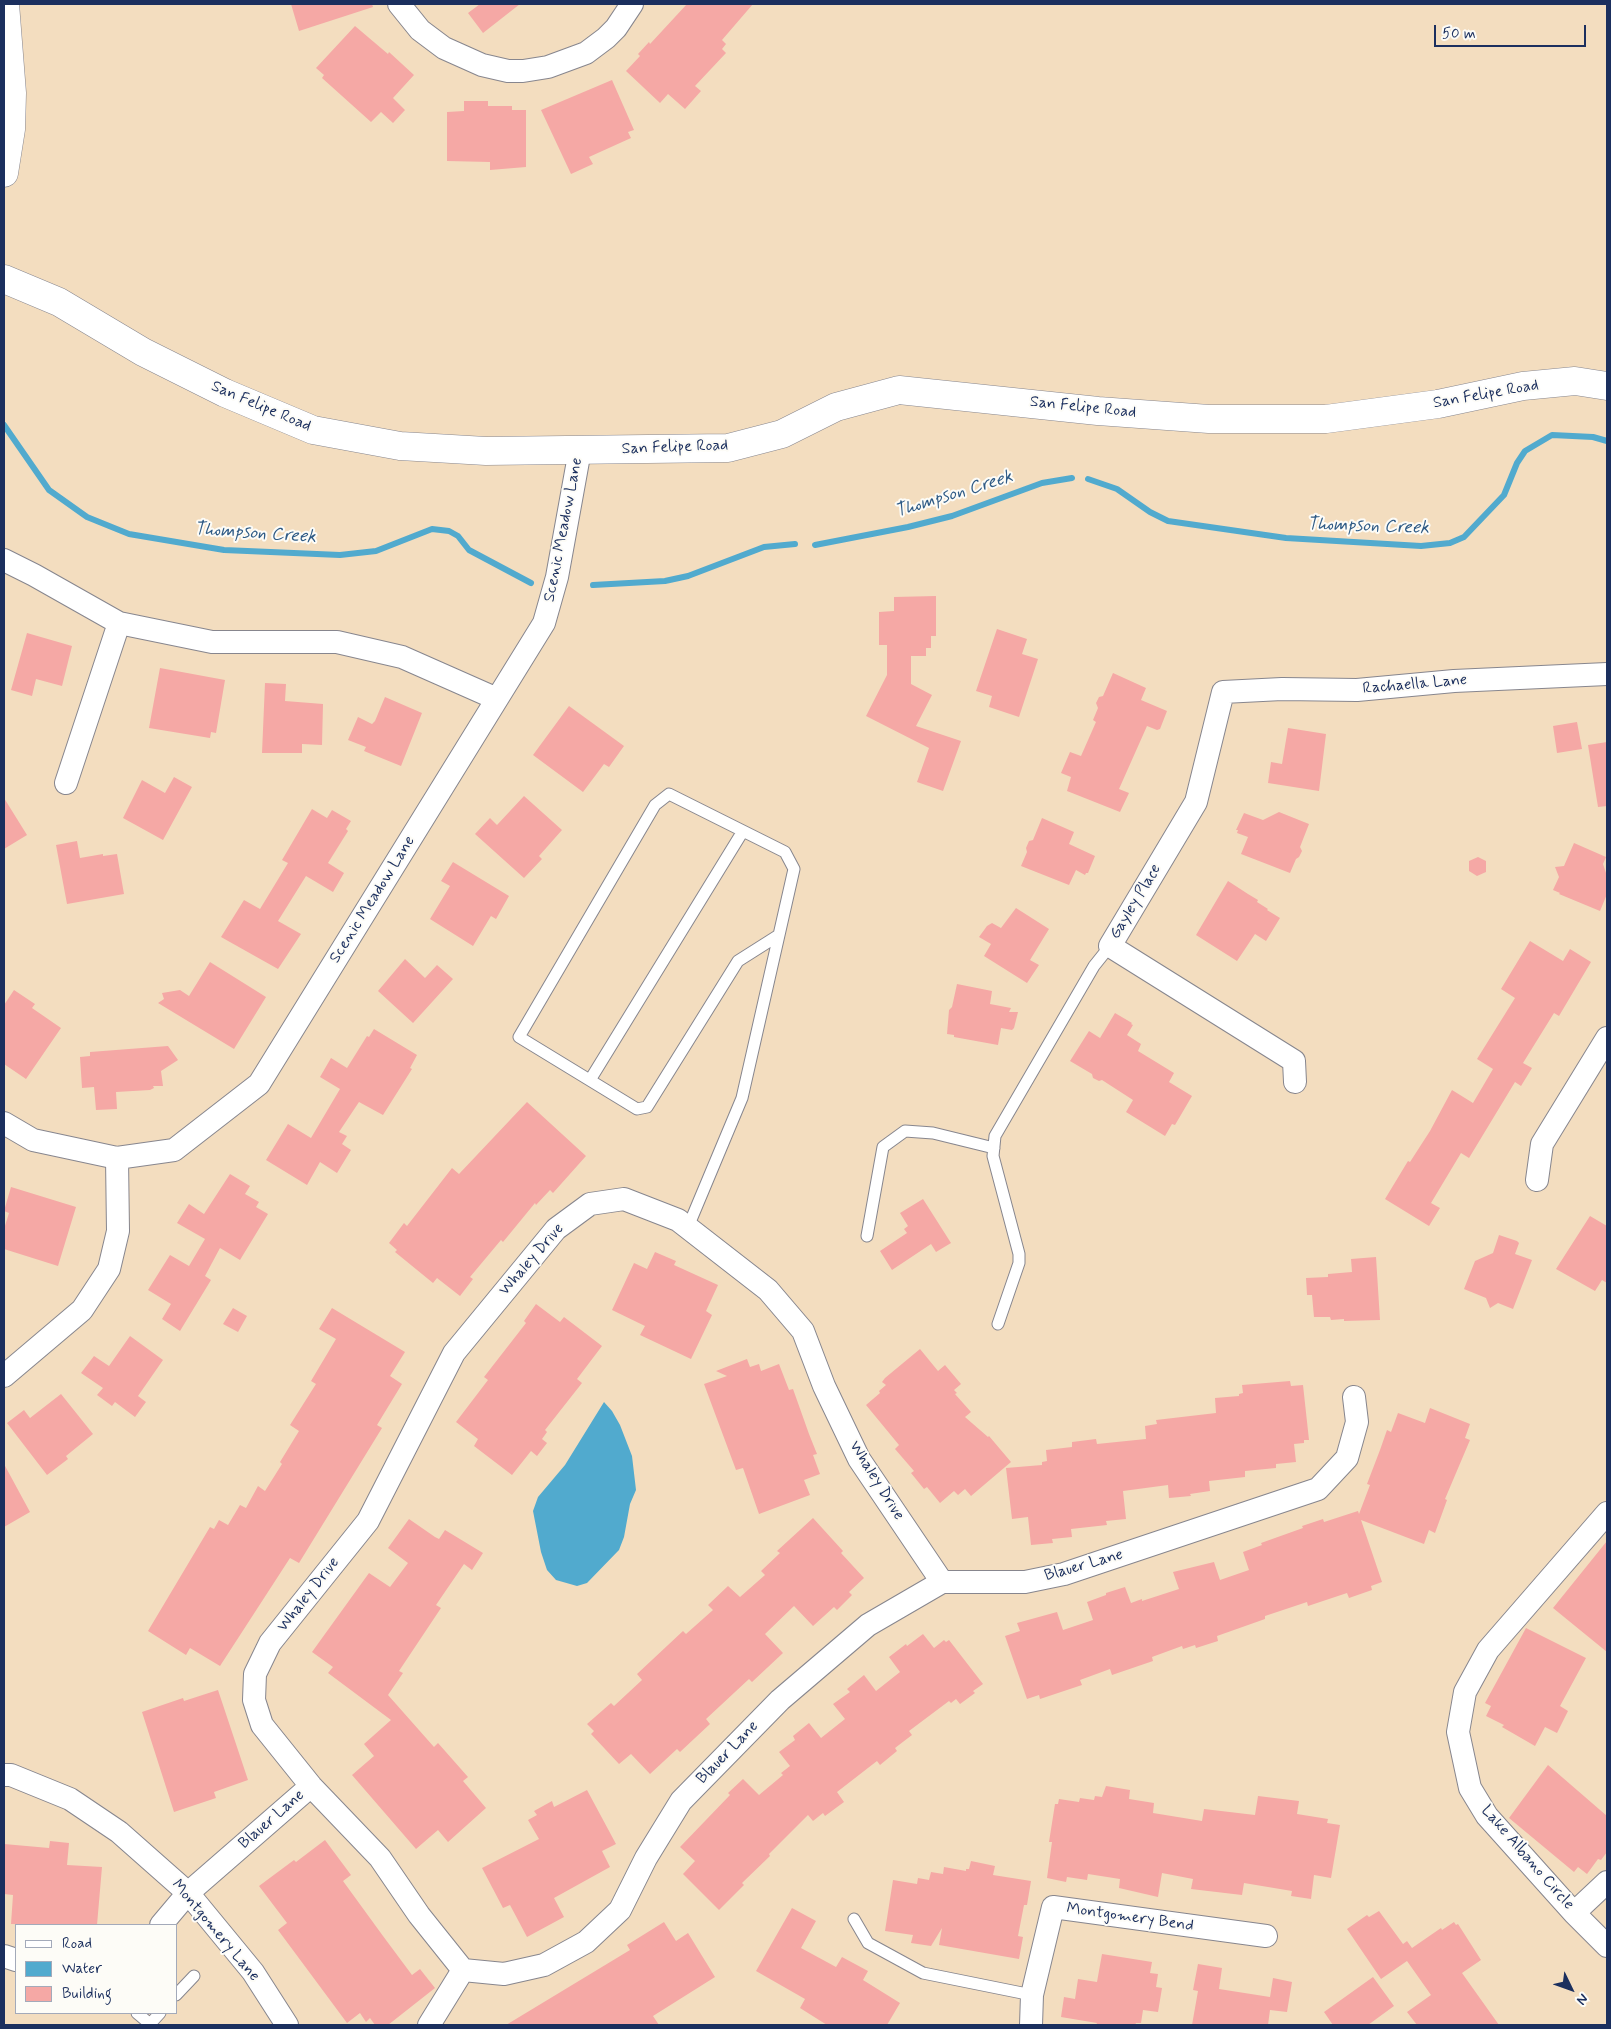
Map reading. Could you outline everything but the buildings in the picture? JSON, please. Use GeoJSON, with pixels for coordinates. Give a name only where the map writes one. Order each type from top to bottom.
{"type":"FeatureCollection","features":[{"type":"Feature","properties":{"kind":"street"},"geometry":{"type":"LineString","coordinates":[[4,173],[10,137],[12,102],[5,4]]}},
{"type":"Feature","properties":{"kind":"street"},"geometry":{"type":"LineString","coordinates":[[399,4],[420,30],[444,48],[468,61],[508,71],[548,68],[586,53],[616,28],[632,4]]}},
{"type":"Feature","properties":{"kind":"street","name":"San Felipe Road"},"geometry":{"type":"LineString","coordinates":[[4,279],[59,302],[143,352],[225,393],[313,430],[400,446],[486,452],[728,448],[782,434],[836,407],[899,390],[1098,411],[1209,419],[1326,419],[1438,404],[1523,386],[1574,381],[1607,386]]}},
{"type":"Feature","properties":{"kind":"street","name":"Scenic Meadow Lane"},"geometry":{"type":"LineString","coordinates":[[4,1123],[33,1140],[117,1158],[174,1150],[259,1084],[544,623],[557,577],[580,450]]}},
{"type":"Feature","properties":{"kind":"street"},"geometry":{"type":"LineString","coordinates":[[4,560],[119,623],[212,642],[337,642],[402,657],[497,699]]}},
{"type":"Feature","properties":{"kind":"street"},"geometry":{"type":"LineString","coordinates":[[66,783],[119,623]]}},
{"type":"Feature","properties":{"kind":"street","name":"Rachaella Lane"},"geometry":{"type":"LineString","coordinates":[[1223,692],[1282,689],[1357,690],[1454,681],[1607,674]]}},
{"type":"Feature","properties":{"kind":"street","name":"Gayley Place"},"geometry":{"type":"LineString","coordinates":[[1223,692],[1196,802],[1110,946],[1294,1060],[1295,1082]]}},
{"type":"Feature","properties":{"kind":"street"},"geometry":{"type":"LineString","coordinates":[[1537,1180],[1542,1144],[1607,1038]]}},
{"type":"Feature","properties":{"kind":"street"},"geometry":{"type":"LineString","coordinates":[[4,1376],[82,1310],[109,1270],[118,1231],[117,1158]]}},
{"type":"Feature","properties":{"kind":"street","name":"Whaley Drive"},"geometry":{"type":"LineString","coordinates":[[311,1786],[262,1724],[254,1700],[255,1674],[270,1643],[368,1521],[454,1354],[556,1228],[590,1204],[624,1199],[678,1220],[768,1290],[803,1331],[824,1386],[859,1459],[942,1582]]}},
{"type":"Feature","properties":{"kind":"street","name":"Blauer Lane"},"geometry":{"type":"LineString","coordinates":[[162,1924],[188,1894],[311,1786],[380,1858],[420,1915],[463,1970],[504,1974],[544,1965],[586,1942],[620,1910],[646,1858],[681,1801],[780,1700],[868,1625],[942,1582],[1025,1582],[1064,1574],[1318,1489],[1347,1458],[1357,1422],[1354,1397]]}},
{"type":"Feature","properties":{"kind":"street","name":"Lake Albano Circle"},"geometry":{"type":"LineString","coordinates":[[1607,1513],[1488,1650],[1465,1692],[1458,1732],[1470,1788],[1487,1816],[1574,1913],[1607,1946]]}},
{"type":"Feature","properties":{"kind":"street","name":"Montgomery Lane"},"geometry":{"type":"LineString","coordinates":[[4,1774],[11,1775],[78,1805],[119,1832],[188,1894],[252,1972],[288,2025]]}},
{"type":"Feature","properties":{"kind":"street"},"geometry":{"type":"LineString","coordinates":[[1574,1913],[1607,1882]]}},
{"type":"Feature","properties":{"kind":"street","name":"Montgomery Bend"},"geometry":{"type":"LineString","coordinates":[[1032,2025],[1032,1995],[1053,1907],[1266,1936]]}},
{"type":"Feature","properties":{"kind":"street"},"geometry":{"type":"LineString","coordinates":[[429,2025],[463,1970]]}},
{"type":"Feature","properties":{"kind":"lane"},"geometry":{"type":"LineString","coordinates":[[688,1227],[742,1098],[794,869],[785,852],[669,794],[655,805],[519,1037],[637,1109],[647,1107],[738,961],[779,935]]}},
{"type":"Feature","properties":{"kind":"lane"},"geometry":{"type":"LineString","coordinates":[[590,1080],[743,831]]}},
{"type":"Feature","properties":{"kind":"lane"},"geometry":{"type":"LineString","coordinates":[[998,1324],[1019,1263],[1020,1254],[997,1175],[993,1156],[995,1136],[1094,966],[1110,946]]}},
{"type":"Feature","properties":{"kind":"lane"},"geometry":{"type":"LineString","coordinates":[[867,1236],[883,1147],[905,1131],[933,1133],[994,1148]]}},
{"type":"Feature","properties":{"kind":"lane"},"geometry":{"type":"LineString","coordinates":[[854,1919],[868,1944],[923,1973],[1032,1995]]}},
{"type":"Feature","properties":{"kind":"lane"},"geometry":{"type":"LineString","coordinates":[[178,1993],[194,1976]]}},
{"type":"Feature","properties":{"kind":"lane"},"geometry":{"type":"LineString","coordinates":[[138,2014],[150,2024],[159,2014]]}},
{"type":"Feature","properties":{"kind":"water"},"geometry":{"type":"Polygon","coordinates":[[[604,1402],[620,1425],[632,1456],[636,1490],[630,1504],[624,1537],[619,1550],[587,1583],[577,1586],[556,1580],[547,1570],[541,1552],[533,1511],[538,1497],[565,1465],[604,1402]]]}},
{"type":"Feature","properties":{"kind":"waterway","name":"Thompson Creek"},"geometry":{"type":"LineString","coordinates":[[4,425],[49,490],[87,517],[129,534],[224,550],[340,555],[376,551],[432,529],[449,531],[458,536],[469,550],[531,583]]}},
{"type":"Feature","properties":{"kind":"waterway","name":"Thompson Creek"},"geometry":{"type":"LineString","coordinates":[[1088,479],[1117,489],[1150,512],[1168,521],[1286,538],[1421,546],[1450,543],[1464,537],[1504,495],[1517,463],[1525,451],[1552,435],[1593,437],[1607,441]]}},
{"type":"Feature","properties":{"kind":"waterway","name":"Thompson Creek"},"geometry":{"type":"LineString","coordinates":[[815,545],[908,527],[952,516],[1042,483],[1072,478]]}},
{"type":"Feature","properties":{"kind":"waterway","name":"Thompson Creek"},"geometry":{"type":"LineString","coordinates":[[593,585],[665,581],[688,576],[764,547],[795,544]]}}]}
